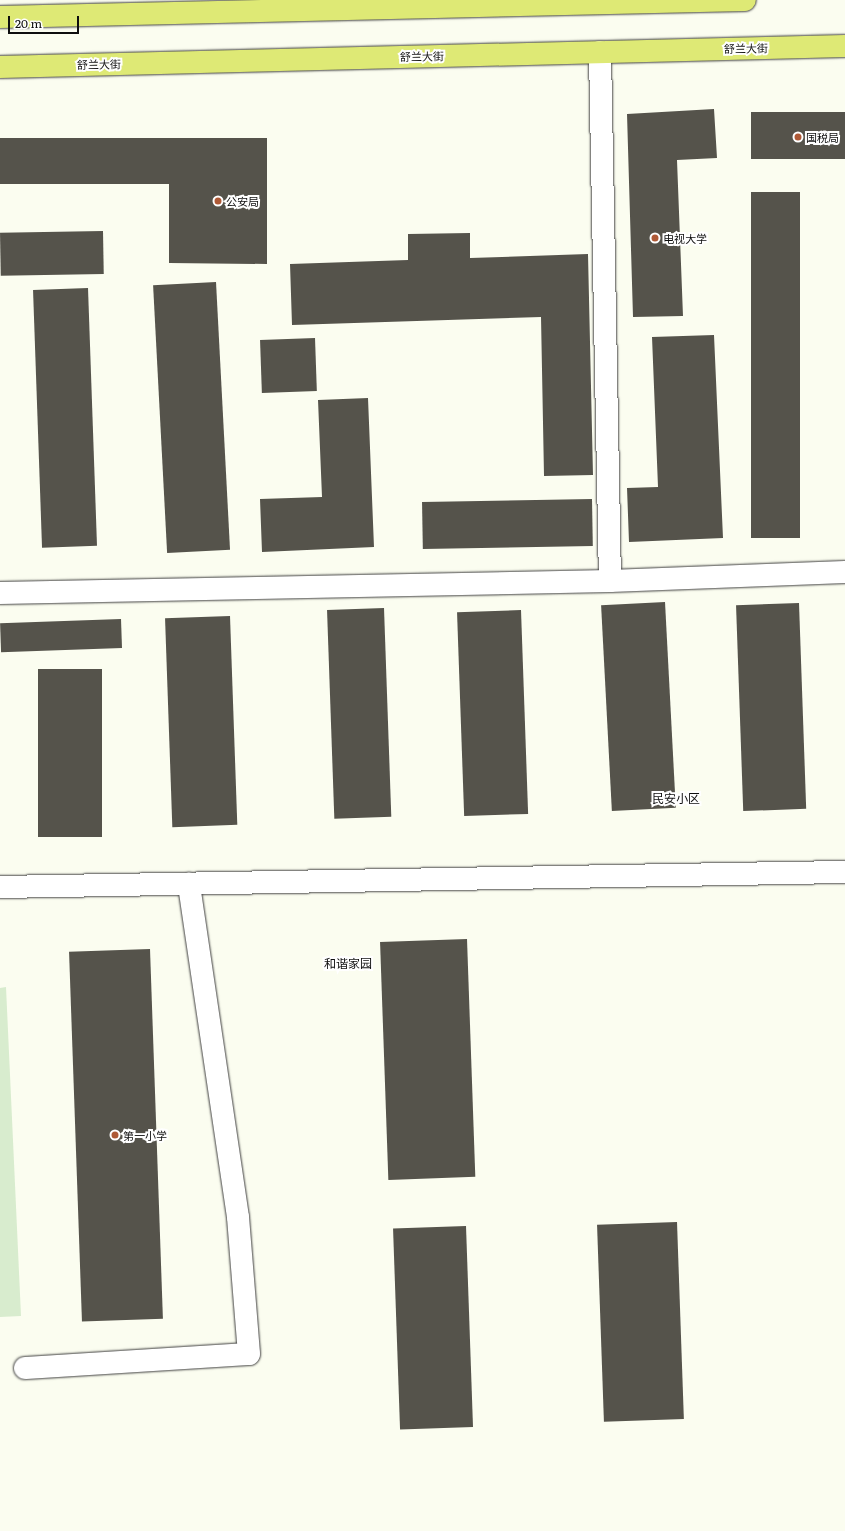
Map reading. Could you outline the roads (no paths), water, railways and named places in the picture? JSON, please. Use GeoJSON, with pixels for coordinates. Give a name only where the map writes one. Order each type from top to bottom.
{"type":"FeatureCollection","features":[{"type":"Feature","properties":{"kind":"main road"},"geometry":{"type":"LineString","coordinates":[[0,17],[648,1],[745,0]]}},
{"type":"Feature","properties":{"kind":"main road","name":"舒兰大街"},"geometry":{"type":"LineString","coordinates":[[0,67],[845,46]]}},
{"type":"Feature","properties":{"kind":"street"},"geometry":{"type":"LineString","coordinates":[[600,52],[610,582]]}},
{"type":"Feature","properties":{"kind":"street"},"geometry":{"type":"LineString","coordinates":[[0,593],[610,582],[845,572]]}},
{"type":"Feature","properties":{"kind":"street"},"geometry":{"type":"LineString","coordinates":[[0,887],[845,872]]}},
{"type":"Feature","properties":{"kind":"street"},"geometry":{"type":"LineString","coordinates":[[25,1368],[249,1354],[238,1217],[190,884]]}},
{"type":"Feature","properties":{"kind":"place","name":"国税局"},"geometry":{"type":"Point","coordinates":[798,137]}},
{"type":"Feature","properties":{"kind":"place","name":"公安局"},"geometry":{"type":"Point","coordinates":[218,201]}},
{"type":"Feature","properties":{"kind":"place","name":"电视大学"},"geometry":{"type":"Point","coordinates":[655,238]}},
{"type":"Feature","properties":{"kind":"place","name":"第一小学"},"geometry":{"type":"Point","coordinates":[115,1135]}},
{"type":"Feature","properties":{"kind":"district","name":"民安小区"},"geometry":{"type":"Point","coordinates":[676,799]}},
{"type":"Feature","properties":{"kind":"district","name":"和谐家园"},"geometry":{"type":"Point","coordinates":[348,964]}}]}
